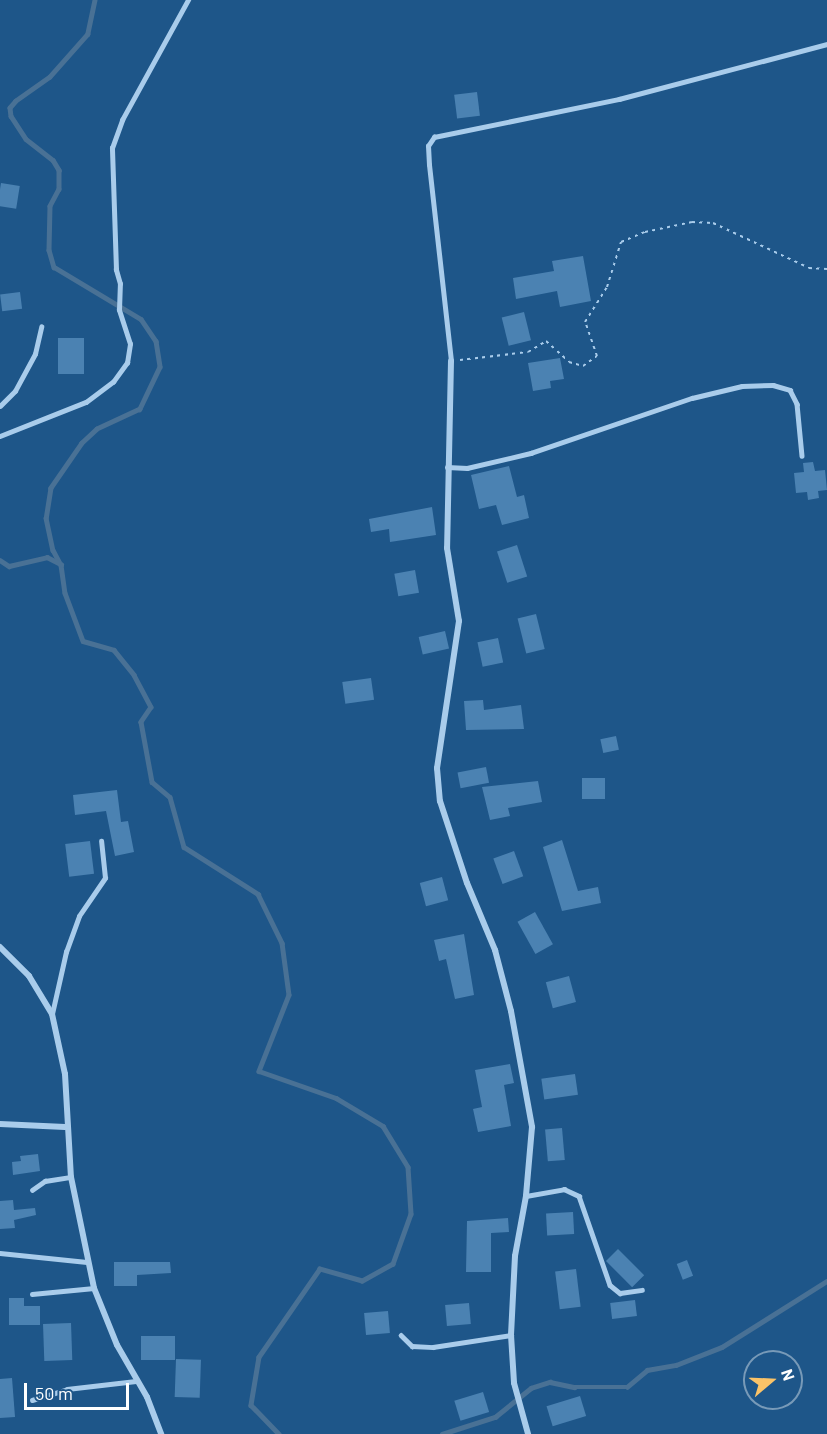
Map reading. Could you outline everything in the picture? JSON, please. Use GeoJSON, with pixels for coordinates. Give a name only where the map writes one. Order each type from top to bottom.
{"type":"FeatureCollection","features":[{"type":"Feature","properties":{"kind":"street"},"geometry":{"type":"LineString","coordinates":[[451,361],[447,548],[459,621],[437,768],[440,801],[467,883],[495,950],[511,1011],[532,1127],[526,1196],[515,1256],[511,1335],[515,1388],[528,1434]]}},
{"type":"Feature","properties":{"kind":"street"},"geometry":{"type":"LineString","coordinates":[[0,947],[29,976],[52,1014],[65,1074],[65,1127],[71,1177],[87,1262],[94,1288],[162,1434]]}},
{"type":"Feature","properties":{"kind":"street"},"geometry":{"type":"LineString","coordinates":[[0,1124],[65,1127]]}},
{"type":"Feature","properties":{"kind":"lane"},"geometry":{"type":"LineString","coordinates":[[0,436],[86,402],[113,382],[127,363],[130,344],[120,317],[120,284],[116,270],[112,148],[122,120],[188,0]]}},
{"type":"Feature","properties":{"kind":"lane"},"geometry":{"type":"LineString","coordinates":[[451,361],[429,165],[428,146],[434,137],[619,99],[827,44]]}},
{"type":"Feature","properties":{"kind":"lane"},"geometry":{"type":"LineString","coordinates":[[0,406],[15,391],[35,354],[41,327]]}},
{"type":"Feature","properties":{"kind":"lane"},"geometry":{"type":"LineString","coordinates":[[447,466],[467,468],[531,453],[692,398],[742,386],[773,385],[790,390],[797,404],[802,456]]}},
{"type":"Feature","properties":{"kind":"lane"},"geometry":{"type":"LineString","coordinates":[[52,1014],[66,952],[79,916],[105,878],[101,841]]}},
{"type":"Feature","properties":{"kind":"lane"},"geometry":{"type":"LineString","coordinates":[[32,1190],[45,1181],[71,1177]]}},
{"type":"Feature","properties":{"kind":"lane"},"geometry":{"type":"LineString","coordinates":[[526,1196],[564,1190],[579,1196],[610,1285],[620,1293],[642,1290]]}},
{"type":"Feature","properties":{"kind":"lane"},"geometry":{"type":"LineString","coordinates":[[0,1253],[87,1262]]}},
{"type":"Feature","properties":{"kind":"lane"},"geometry":{"type":"LineString","coordinates":[[32,1294],[94,1288]]}},
{"type":"Feature","properties":{"kind":"lane"},"geometry":{"type":"LineString","coordinates":[[401,1335],[412,1346],[433,1347],[511,1335]]}},
{"type":"Feature","properties":{"kind":"lane"},"geometry":{"type":"LineString","coordinates":[[32,1401],[67,1389],[136,1381]]}},
{"type":"Feature","properties":{"kind":"path"},"geometry":{"type":"LineString","coordinates":[[451,361],[528,352],[546,341],[569,362],[583,366],[597,356],[585,322],[607,287],[621,242],[645,232],[692,222],[713,223],[809,268],[827,269]]}},
{"type":"Feature","properties":{"kind":"building"},"geometry":{"type":"Polygon","coordinates":[[[477,92],[480,116],[457,119],[454,95],[477,92]]]}},
{"type":"Feature","properties":{"kind":"building"},"geometry":{"type":"Polygon","coordinates":[[[1,183],[20,186],[16,209],[0,206],[1,183]]]}},
{"type":"Feature","properties":{"kind":"building"},"geometry":{"type":"Polygon","coordinates":[[[583,256],[591,301],[560,307],[557,291],[516,299],[513,278],[554,271],[552,261],[583,256]]]}},
{"type":"Feature","properties":{"kind":"building"},"geometry":{"type":"Polygon","coordinates":[[[20,292],[22,309],[2,311],[0,294],[20,292]]]}},
{"type":"Feature","properties":{"kind":"building"},"geometry":{"type":"Polygon","coordinates":[[[524,312],[531,340],[509,346],[502,318],[524,312]]]}},
{"type":"Feature","properties":{"kind":"building"},"geometry":{"type":"Polygon","coordinates":[[[58,338],[84,338],[84,374],[58,374],[58,338]]]}},
{"type":"Feature","properties":{"kind":"building"},"geometry":{"type":"Polygon","coordinates":[[[560,358],[564,379],[550,381],[551,388],[533,391],[528,363],[560,358]]]}},
{"type":"Feature","properties":{"kind":"building"},"geometry":{"type":"Polygon","coordinates":[[[813,462],[815,471],[825,470],[827,490],[818,491],[819,498],[808,500],[807,492],[796,493],[794,473],[804,472],[803,463],[813,462]]]}},
{"type":"Feature","properties":{"kind":"building"},"geometry":{"type":"Polygon","coordinates":[[[509,466],[517,497],[524,495],[529,518],[502,525],[496,505],[479,509],[471,475],[509,466]]]}},
{"type":"Feature","properties":{"kind":"building"},"geometry":{"type":"Polygon","coordinates":[[[432,507],[436,535],[390,542],[389,529],[371,532],[369,519],[432,507]]]}},
{"type":"Feature","properties":{"kind":"building"},"geometry":{"type":"Polygon","coordinates":[[[517,545],[527,576],[507,583],[497,551],[517,545]]]}},
{"type":"Feature","properties":{"kind":"building"},"geometry":{"type":"Polygon","coordinates":[[[415,570],[419,593],[398,596],[394,574],[415,570]]]}},
{"type":"Feature","properties":{"kind":"building"},"geometry":{"type":"Polygon","coordinates":[[[536,614],[545,649],[526,654],[518,619],[536,614]]]}},
{"type":"Feature","properties":{"kind":"building"},"geometry":{"type":"Polygon","coordinates":[[[445,631],[449,649],[423,655],[419,637],[445,631]]]}},
{"type":"Feature","properties":{"kind":"building"},"geometry":{"type":"Polygon","coordinates":[[[498,638],[503,662],[483,667],[477,642],[498,638]]]}},
{"type":"Feature","properties":{"kind":"building"},"geometry":{"type":"Polygon","coordinates":[[[371,678],[374,700],[345,704],[342,682],[371,678]]]}},
{"type":"Feature","properties":{"kind":"building"},"geometry":{"type":"Polygon","coordinates":[[[483,700],[484,710],[521,705],[524,729],[466,730],[464,701],[483,700]]]}},
{"type":"Feature","properties":{"kind":"building"},"geometry":{"type":"Polygon","coordinates":[[[616,736],[619,750],[603,753],[600,739],[616,736]]]}},
{"type":"Feature","properties":{"kind":"building"},"geometry":{"type":"Polygon","coordinates":[[[486,767],[489,783],[461,788],[458,773],[486,767]]]}},
{"type":"Feature","properties":{"kind":"building"},"geometry":{"type":"Polygon","coordinates":[[[582,778],[605,778],[605,799],[582,799],[582,778]]]}},
{"type":"Feature","properties":{"kind":"building"},"geometry":{"type":"Polygon","coordinates":[[[538,781],[542,802],[508,808],[510,816],[490,820],[482,787],[538,781]]]}},
{"type":"Feature","properties":{"kind":"building"},"geometry":{"type":"Polygon","coordinates":[[[117,790],[121,822],[128,821],[134,852],[115,856],[106,811],[75,815],[73,795],[117,790]]]}},
{"type":"Feature","properties":{"kind":"building"},"geometry":{"type":"Polygon","coordinates":[[[562,840],[578,891],[598,887],[601,903],[562,911],[543,847],[562,840]]]}},
{"type":"Feature","properties":{"kind":"building"},"geometry":{"type":"Polygon","coordinates":[[[90,841],[94,874],[69,877],[65,844],[90,841]]]}},
{"type":"Feature","properties":{"kind":"building"},"geometry":{"type":"Polygon","coordinates":[[[514,851],[523,876],[503,884],[493,859],[514,851]]]}},
{"type":"Feature","properties":{"kind":"building"},"geometry":{"type":"Polygon","coordinates":[[[442,877],[448,900],[426,906],[420,883],[442,877]]]}},
{"type":"Feature","properties":{"kind":"building"},"geometry":{"type":"Polygon","coordinates":[[[535,912],[553,944],[535,954],[518,922],[535,912]]]}},
{"type":"Feature","properties":{"kind":"building"},"geometry":{"type":"Polygon","coordinates":[[[464,934],[474,995],[455,999],[446,959],[439,961],[434,940],[464,934]]]}},
{"type":"Feature","properties":{"kind":"building"},"geometry":{"type":"Polygon","coordinates":[[[569,976],[576,1002],[553,1008],[546,982],[569,976]]]}},
{"type":"Feature","properties":{"kind":"building"},"geometry":{"type":"Polygon","coordinates":[[[510,1064],[514,1083],[504,1085],[511,1126],[478,1132],[473,1109],[482,1107],[475,1070],[510,1064]]]}},
{"type":"Feature","properties":{"kind":"building"},"geometry":{"type":"Polygon","coordinates":[[[575,1074],[578,1095],[544,1100],[541,1079],[575,1074]]]}},
{"type":"Feature","properties":{"kind":"building"},"geometry":{"type":"Polygon","coordinates":[[[562,1128],[565,1160],[548,1161],[545,1129],[562,1128]]]}},
{"type":"Feature","properties":{"kind":"building"},"geometry":{"type":"Polygon","coordinates":[[[38,1154],[40,1171],[13,1175],[12,1162],[21,1161],[20,1156],[38,1154]]]}},
{"type":"Feature","properties":{"kind":"building"},"geometry":{"type":"Polygon","coordinates":[[[13,1200],[14,1210],[35,1208],[36,1215],[14,1220],[15,1228],[0,1229],[0,1201],[13,1200]]]}},
{"type":"Feature","properties":{"kind":"building"},"geometry":{"type":"Polygon","coordinates":[[[573,1212],[574,1234],[547,1235],[546,1213],[573,1212]]]}},
{"type":"Feature","properties":{"kind":"building"},"geometry":{"type":"Polygon","coordinates":[[[508,1218],[509,1232],[491,1233],[491,1272],[466,1272],[467,1221],[508,1218]]]}},
{"type":"Feature","properties":{"kind":"building"},"geometry":{"type":"Polygon","coordinates":[[[618,1249],[644,1275],[632,1287],[606,1261],[618,1249]]]}},
{"type":"Feature","properties":{"kind":"building"},"geometry":{"type":"Polygon","coordinates":[[[687,1260],[693,1276],[683,1280],[677,1264],[687,1260]]]}},
{"type":"Feature","properties":{"kind":"building"},"geometry":{"type":"Polygon","coordinates":[[[114,1262],[170,1262],[171,1273],[137,1275],[137,1286],[114,1286],[114,1262]]]}},
{"type":"Feature","properties":{"kind":"building"},"geometry":{"type":"Polygon","coordinates":[[[576,1269],[581,1307],[560,1309],[555,1272],[576,1269]]]}},
{"type":"Feature","properties":{"kind":"building"},"geometry":{"type":"Polygon","coordinates":[[[9,1298],[24,1298],[24,1306],[40,1306],[40,1325],[9,1325],[9,1298]]]}},
{"type":"Feature","properties":{"kind":"building"},"geometry":{"type":"Polygon","coordinates":[[[635,1300],[637,1316],[612,1319],[610,1303],[635,1300]]]}},
{"type":"Feature","properties":{"kind":"building"},"geometry":{"type":"Polygon","coordinates":[[[469,1303],[471,1324],[447,1326],[445,1305],[469,1303]]]}},
{"type":"Feature","properties":{"kind":"building"},"geometry":{"type":"Polygon","coordinates":[[[388,1311],[390,1333],[366,1335],[364,1313],[388,1311]]]}},
{"type":"Feature","properties":{"kind":"building"},"geometry":{"type":"Polygon","coordinates":[[[71,1323],[72,1360],[44,1361],[43,1324],[71,1323]]]}},
{"type":"Feature","properties":{"kind":"building"},"geometry":{"type":"Polygon","coordinates":[[[141,1336],[175,1336],[175,1360],[141,1360],[141,1336]]]}},
{"type":"Feature","properties":{"kind":"building"},"geometry":{"type":"Polygon","coordinates":[[[176,1359],[201,1360],[200,1398],[175,1397],[176,1359]]]}},
{"type":"Feature","properties":{"kind":"building"},"geometry":{"type":"Polygon","coordinates":[[[12,1378],[15,1417],[0,1418],[0,1379],[12,1378]]]}},
{"type":"Feature","properties":{"kind":"building"},"geometry":{"type":"Polygon","coordinates":[[[483,1392],[489,1412],[460,1421],[454,1401],[483,1392]]]}},
{"type":"Feature","properties":{"kind":"building"},"geometry":{"type":"Polygon","coordinates":[[[580,1396],[586,1416],[553,1426],[547,1406],[580,1396]]]}},
{"type":"Feature","properties":{"kind":"waterway"},"geometry":{"type":"LineString","coordinates":[[95,0],[88,34],[50,77],[16,101],[10,108],[11,116],[26,139],[53,160],[59,170],[59,189],[50,206],[49,250],[54,267],[141,319],[156,341],[160,367],[140,409],[97,429],[82,443],[51,488],[46,518],[53,550],[61,565],[65,593],[83,641],[114,650],[134,675],[151,707],[141,722],[152,782],[170,797],[184,847],[258,894],[282,943],[289,995],[259,1071],[336,1098],[383,1126],[408,1167],[411,1214],[393,1264],[362,1281],[320,1269],[259,1357],[251,1405],[279,1434]]}},
{"type":"Feature","properties":{"kind":"waterway"},"geometry":{"type":"LineString","coordinates":[[0,560],[9,566],[47,557],[61,564]]}},
{"type":"Feature","properties":{"kind":"waterway"},"geometry":{"type":"LineString","coordinates":[[442,1434],[495,1417],[531,1388],[550,1382],[574,1387],[627,1387],[647,1370],[676,1365],[722,1347],[827,1281]]}}]}
